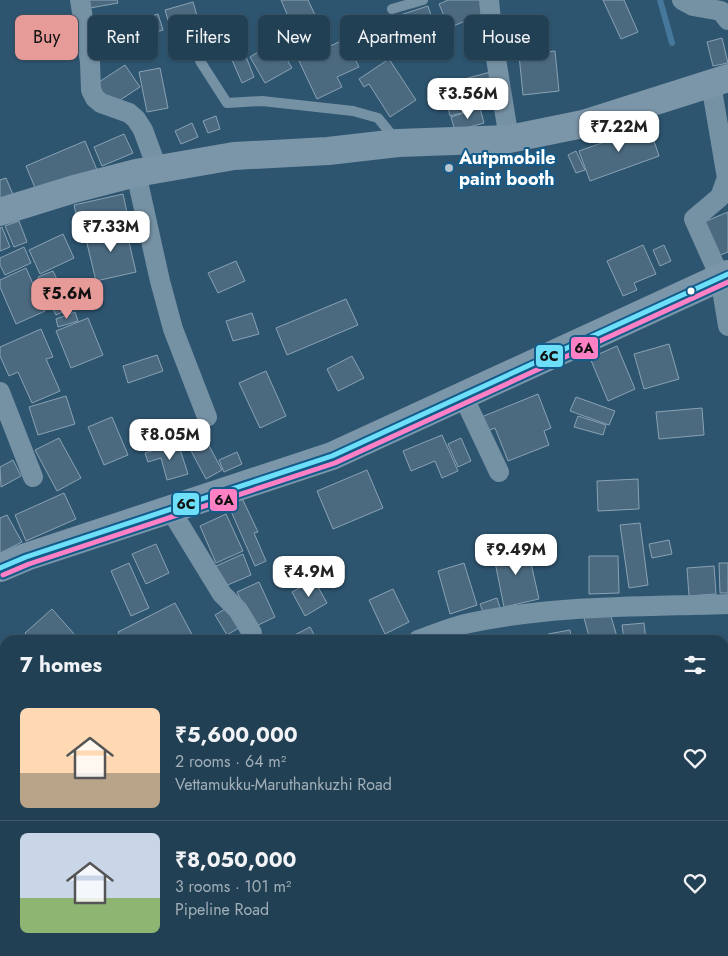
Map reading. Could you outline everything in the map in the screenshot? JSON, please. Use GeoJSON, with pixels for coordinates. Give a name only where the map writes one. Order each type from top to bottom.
{"type":"FeatureCollection","features":[{"type":"Feature","properties":{"kind":"main road"},"geometry":{"type":"LineString","coordinates":[[0,212],[74,189],[146,171],[234,156],[328,151],[398,143],[508,139],[583,124],[719,81]]}},
{"type":"Feature","properties":{"kind":"main road"},"geometry":{"type":"LineString","coordinates":[[0,568],[26,557],[332,456],[724,276]]}},
{"type":"Feature","properties":{"kind":"street"},"geometry":{"type":"LineString","coordinates":[[80,0],[90,62],[91,90],[101,104],[129,113],[136,119],[143,130],[146,171],[160,281],[173,329],[207,417]]}},
{"type":"Feature","properties":{"kind":"street"},"geometry":{"type":"LineString","coordinates":[[489,0],[508,139]]}},
{"type":"Feature","properties":{"kind":"street"},"geometry":{"type":"LineString","coordinates":[[682,0],[693,6],[721,11],[728,20]]}},
{"type":"Feature","properties":{"kind":"street"},"geometry":{"type":"LineString","coordinates":[[719,81],[727,178],[720,197],[694,219],[724,276],[728,326]]}},
{"type":"Feature","properties":{"kind":"street"},"geometry":{"type":"LineString","coordinates":[[0,392],[32,477]]}},
{"type":"Feature","properties":{"kind":"street"},"geometry":{"type":"LineString","coordinates":[[463,396],[499,472]]}},
{"type":"Feature","properties":{"kind":"street"},"geometry":{"type":"LineString","coordinates":[[170,509],[222,594],[238,610],[252,633]]}},
{"type":"Feature","properties":{"kind":"street"},"geometry":{"type":"LineString","coordinates":[[433,635],[464,625],[538,613],[728,604]]}},
{"type":"Feature","properties":{"kind":"lane"},"geometry":{"type":"LineString","coordinates":[[392,9],[423,0]]}},
{"type":"Feature","properties":{"kind":"lane"},"geometry":{"type":"LineString","coordinates":[[200,61],[227,103],[262,101],[353,112],[378,118],[398,143]]}},
{"type":"Feature","properties":{"kind":"building"},"geometry":{"type":"Polygon","coordinates":[[[89,0],[117,0],[118,3],[90,8],[89,0]]]}},
{"type":"Feature","properties":{"kind":"building"},"geometry":{"type":"Polygon","coordinates":[[[281,0],[308,0],[315,15],[287,15],[281,0]]]}},
{"type":"Feature","properties":{"kind":"building"},"geometry":{"type":"Polygon","coordinates":[[[448,0],[481,0],[486,12],[479,15],[464,15],[464,22],[454,26],[454,15],[444,15],[439,4],[448,0]]]}},
{"type":"Feature","properties":{"kind":"building"},"geometry":{"type":"Polygon","coordinates":[[[603,0],[624,0],[638,32],[621,39],[603,0]]]}},
{"type":"Feature","properties":{"kind":"building"},"geometry":{"type":"Polygon","coordinates":[[[193,2],[197,15],[168,15],[168,20],[165,10],[193,2]]]}},
{"type":"Feature","properties":{"kind":"building"},"geometry":{"type":"Polygon","coordinates":[[[428,6],[431,15],[400,15],[428,6]]]}},
{"type":"Feature","properties":{"kind":"building"},"geometry":{"type":"Polygon","coordinates":[[[158,14],[163,30],[158,32],[158,15],[155,15],[158,14]]]}},
{"type":"Feature","properties":{"kind":"building"},"geometry":{"type":"Polygon","coordinates":[[[722,38],[728,63],[713,66],[707,42],[722,38]]]}},
{"type":"Feature","properties":{"kind":"building"},"geometry":{"type":"Polygon","coordinates":[[[340,41],[340,60],[356,60],[359,67],[337,77],[342,87],[317,99],[299,61],[330,60],[330,46],[340,41]]]}},
{"type":"Feature","properties":{"kind":"building"},"geometry":{"type":"Polygon","coordinates":[[[555,51],[559,91],[523,95],[520,60],[549,60],[549,52],[555,51]]]}},
{"type":"Feature","properties":{"kind":"building"},"geometry":{"type":"Polygon","coordinates":[[[258,52],[258,60],[287,60],[292,68],[265,83],[250,57],[258,52]]]}},
{"type":"Feature","properties":{"kind":"building"},"geometry":{"type":"Polygon","coordinates":[[[232,60],[247,60],[254,77],[242,83],[232,60]]]}},
{"type":"Feature","properties":{"kind":"building"},"geometry":{"type":"Polygon","coordinates":[[[390,60],[416,100],[390,117],[369,84],[364,87],[359,79],[390,60]]]}},
{"type":"Feature","properties":{"kind":"building"},"geometry":{"type":"Polygon","coordinates":[[[125,65],[140,87],[111,106],[96,84],[125,65]]]}},
{"type":"Feature","properties":{"kind":"building"},"geometry":{"type":"Polygon","coordinates":[[[160,68],[168,108],[147,112],[139,72],[160,68]]]}},
{"type":"Feature","properties":{"kind":"building"},"geometry":{"type":"Polygon","coordinates":[[[494,71],[502,102],[450,116],[442,85],[494,71]]]}},
{"type":"Feature","properties":{"kind":"building"},"geometry":{"type":"Polygon","coordinates":[[[480,108],[484,123],[455,131],[451,117],[480,108]]]}},
{"type":"Feature","properties":{"kind":"building"},"geometry":{"type":"Polygon","coordinates":[[[216,116],[220,129],[208,133],[203,121],[216,116]]]}},
{"type":"Feature","properties":{"kind":"building"},"geometry":{"type":"Polygon","coordinates":[[[192,123],[198,137],[181,144],[175,131],[192,123]]]}},
{"type":"Feature","properties":{"kind":"building"},"geometry":{"type":"Polygon","coordinates":[[[649,126],[659,156],[590,181],[579,151],[649,126]]]}},
{"type":"Feature","properties":{"kind":"building"},"geometry":{"type":"Polygon","coordinates":[[[124,134],[133,153],[102,166],[94,147],[124,134]]]}},
{"type":"Feature","properties":{"kind":"building"},"geometry":{"type":"Polygon","coordinates":[[[85,141],[97,170],[38,195],[26,166],[85,141]]]}},
{"type":"Feature","properties":{"kind":"building"},"geometry":{"type":"Polygon","coordinates":[[[576,151],[585,170],[576,173],[568,155],[576,151]]]}},
{"type":"Feature","properties":{"kind":"building"},"geometry":{"type":"Polygon","coordinates":[[[6,178],[14,197],[0,203],[0,180],[6,178]]]}},
{"type":"Feature","properties":{"kind":"building"},"geometry":{"type":"Polygon","coordinates":[[[123,194],[128,217],[79,228],[74,205],[123,194]]]}},
{"type":"Feature","properties":{"kind":"building"},"geometry":{"type":"Polygon","coordinates":[[[728,212],[728,252],[718,256],[704,222],[728,212]]]}},
{"type":"Feature","properties":{"kind":"building"},"geometry":{"type":"Polygon","coordinates":[[[19,221],[27,242],[14,247],[5,226],[19,221]]]}},
{"type":"Feature","properties":{"kind":"building"},"geometry":{"type":"Polygon","coordinates":[[[125,225],[136,272],[96,281],[85,235],[125,225]]]}},
{"type":"Feature","properties":{"kind":"building"},"geometry":{"type":"Polygon","coordinates":[[[2,227],[10,247],[0,251],[0,228],[2,227]]]}},
{"type":"Feature","properties":{"kind":"building"},"geometry":{"type":"Polygon","coordinates":[[[63,234],[74,258],[40,274],[29,250],[63,234]]]}},
{"type":"Feature","properties":{"kind":"building"},"geometry":{"type":"Polygon","coordinates":[[[643,245],[656,274],[634,283],[637,290],[623,296],[607,261],[643,245]]]}},
{"type":"Feature","properties":{"kind":"building"},"geometry":{"type":"Polygon","coordinates":[[[664,245],[671,261],[660,266],[653,250],[664,245]]]}},
{"type":"Feature","properties":{"kind":"building"},"geometry":{"type":"Polygon","coordinates":[[[24,247],[31,263],[5,275],[0,265],[0,258],[24,247]]]}},
{"type":"Feature","properties":{"kind":"building"},"geometry":{"type":"Polygon","coordinates":[[[236,261],[245,281],[218,293],[208,273],[236,261]]]}},
{"type":"Feature","properties":{"kind":"building"},"geometry":{"type":"Polygon","coordinates":[[[26,268],[45,311],[16,324],[0,287],[0,280],[26,268]]]}},
{"type":"Feature","properties":{"kind":"building"},"geometry":{"type":"Polygon","coordinates":[[[53,271],[61,288],[46,295],[38,277],[53,271]]]}},
{"type":"Feature","properties":{"kind":"building"},"geometry":{"type":"Polygon","coordinates":[[[82,280],[91,299],[56,315],[47,297],[82,280]]]}},
{"type":"Feature","properties":{"kind":"building"},"geometry":{"type":"Polygon","coordinates":[[[346,299],[358,325],[287,355],[276,328],[346,299]]]}},
{"type":"Feature","properties":{"kind":"building"},"geometry":{"type":"Polygon","coordinates":[[[75,312],[78,321],[58,327],[56,319],[75,312]]]}},
{"type":"Feature","properties":{"kind":"building"},"geometry":{"type":"Polygon","coordinates":[[[252,313],[259,334],[233,341],[226,321],[252,313]]]}},
{"type":"Feature","properties":{"kind":"building"},"geometry":{"type":"Polygon","coordinates":[[[88,318],[103,355],[71,368],[56,331],[88,318]]]}},
{"type":"Feature","properties":{"kind":"building"},"geometry":{"type":"Polygon","coordinates":[[[41,329],[53,357],[46,359],[60,391],[32,403],[18,372],[9,376],[0,356],[0,347],[41,329]]]}},
{"type":"Feature","properties":{"kind":"building"},"geometry":{"type":"Polygon","coordinates":[[[669,344],[679,379],[644,389],[634,354],[669,344]]]}},
{"type":"Feature","properties":{"kind":"building"},"geometry":{"type":"Polygon","coordinates":[[[617,346],[635,389],[608,401],[590,358],[617,346]]]}},
{"type":"Feature","properties":{"kind":"building"},"geometry":{"type":"Polygon","coordinates":[[[157,355],[163,371],[128,383],[123,366],[157,355]]]}},
{"type":"Feature","properties":{"kind":"building"},"geometry":{"type":"Polygon","coordinates":[[[352,356],[364,378],[338,391],[327,369],[352,356]]]}},
{"type":"Feature","properties":{"kind":"building"},"geometry":{"type":"Polygon","coordinates":[[[266,371],[286,416],[260,428],[239,383],[266,371]]]}},
{"type":"Feature","properties":{"kind":"building"},"geometry":{"type":"Polygon","coordinates":[[[538,394],[551,428],[544,431],[549,445],[508,461],[495,428],[484,432],[479,418],[538,394]]]}},
{"type":"Feature","properties":{"kind":"building"},"geometry":{"type":"Polygon","coordinates":[[[66,396],[75,424],[38,435],[29,407],[66,396]]]}},
{"type":"Feature","properties":{"kind":"building"},"geometry":{"type":"Polygon","coordinates":[[[576,397],[615,411],[609,425],[570,411],[576,397]]]}},
{"type":"Feature","properties":{"kind":"building"},"geometry":{"type":"Polygon","coordinates":[[[702,408],[704,435],[659,439],[656,412],[702,408]]]}},
{"type":"Feature","properties":{"kind":"building"},"geometry":{"type":"Polygon","coordinates":[[[578,416],[606,425],[603,435],[574,427],[578,416]]]}},
{"type":"Feature","properties":{"kind":"building"},"geometry":{"type":"Polygon","coordinates":[[[112,417],[128,455],[104,465],[88,427],[112,417]]]}},
{"type":"Feature","properties":{"kind":"building"},"geometry":{"type":"Polygon","coordinates":[[[198,425],[222,470],[206,479],[182,434],[198,425]]]}},
{"type":"Feature","properties":{"kind":"building"},"geometry":{"type":"Polygon","coordinates":[[[442,435],[458,471],[442,478],[435,461],[411,471],[403,451],[442,435]]]}},
{"type":"Feature","properties":{"kind":"building"},"geometry":{"type":"Polygon","coordinates":[[[59,438],[81,478],[57,491],[35,450],[59,438]]]}},
{"type":"Feature","properties":{"kind":"building"},"geometry":{"type":"Polygon","coordinates":[[[461,438],[471,461],[458,467],[448,444],[461,438]]]}},
{"type":"Feature","properties":{"kind":"building"},"geometry":{"type":"Polygon","coordinates":[[[178,443],[188,474],[167,480],[161,458],[148,462],[145,453],[178,443]]]}},
{"type":"Feature","properties":{"kind":"building"},"geometry":{"type":"Polygon","coordinates":[[[237,452],[242,464],[224,472],[219,460],[237,452]]]}},
{"type":"Feature","properties":{"kind":"building"},"geometry":{"type":"Polygon","coordinates":[[[13,460],[21,476],[1,487],[0,467],[13,460]]]}},
{"type":"Feature","properties":{"kind":"building"},"geometry":{"type":"Polygon","coordinates":[[[367,470],[383,508],[333,529],[317,491],[367,470]]]}},
{"type":"Feature","properties":{"kind":"building"},"geometry":{"type":"Polygon","coordinates":[[[638,479],[639,509],[598,511],[597,481],[638,479]]]}},
{"type":"Feature","properties":{"kind":"building"},"geometry":{"type":"Polygon","coordinates":[[[64,493],[76,519],[26,541],[15,515],[64,493]]]}},
{"type":"Feature","properties":{"kind":"building"},"geometry":{"type":"Polygon","coordinates":[[[241,496],[258,532],[254,533],[266,561],[255,566],[227,502],[241,496]]]}},
{"type":"Feature","properties":{"kind":"building"},"geometry":{"type":"Polygon","coordinates":[[[226,514],[243,551],[216,563],[200,526],[226,514]]]}},
{"type":"Feature","properties":{"kind":"building"},"geometry":{"type":"Polygon","coordinates":[[[7,515],[22,542],[0,553],[0,518],[7,515]]]}},
{"type":"Feature","properties":{"kind":"building"},"geometry":{"type":"Polygon","coordinates":[[[640,523],[648,585],[629,588],[620,525],[640,523]]]}},
{"type":"Feature","properties":{"kind":"building"},"geometry":{"type":"Polygon","coordinates":[[[669,540],[672,554],[652,558],[649,544],[669,540]]]}},
{"type":"Feature","properties":{"kind":"building"},"geometry":{"type":"Polygon","coordinates":[[[156,544],[169,573],[146,584],[132,554],[156,544]]]}},
{"type":"Feature","properties":{"kind":"building"},"geometry":{"type":"Polygon","coordinates":[[[527,545],[539,599],[504,607],[493,552],[527,545]]]}},
{"type":"Feature","properties":{"kind":"building"},"geometry":{"type":"Polygon","coordinates":[[[243,554],[251,575],[223,587],[214,567],[243,554]]]}},
{"type":"Feature","properties":{"kind":"building"},"geometry":{"type":"Polygon","coordinates":[[[589,556],[618,556],[619,593],[589,594],[589,556]]]}},
{"type":"Feature","properties":{"kind":"building"},"geometry":{"type":"Polygon","coordinates":[[[129,563],[149,608],[131,616],[111,571],[129,563]]]}},
{"type":"Feature","properties":{"kind":"building"},"geometry":{"type":"Polygon","coordinates":[[[464,563],[477,605],[450,614],[438,571],[464,563]]]}},
{"type":"Feature","properties":{"kind":"building"},"geometry":{"type":"Polygon","coordinates":[[[719,563],[728,563],[728,593],[720,593],[719,563]]]}},
{"type":"Feature","properties":{"kind":"building"},"geometry":{"type":"Polygon","coordinates":[[[714,566],[716,594],[689,596],[687,568],[714,566]]]}},
{"type":"Feature","properties":{"kind":"building"},"geometry":{"type":"Polygon","coordinates":[[[314,580],[327,603],[305,616],[292,592],[314,580]]]}},
{"type":"Feature","properties":{"kind":"building"},"geometry":{"type":"Polygon","coordinates":[[[259,582],[275,617],[254,627],[237,592],[259,582]]]}},
{"type":"Feature","properties":{"kind":"building"},"geometry":{"type":"Polygon","coordinates":[[[393,589],[409,622],[385,634],[369,600],[393,589]]]}},
{"type":"Feature","properties":{"kind":"building"},"geometry":{"type":"Polygon","coordinates":[[[497,598],[501,611],[485,617],[480,604],[497,598]]]}},
{"type":"Feature","properties":{"kind":"building"},"geometry":{"type":"Polygon","coordinates":[[[175,603],[192,635],[120,635],[118,632],[175,603]]]}},
{"type":"Feature","properties":{"kind":"building"},"geometry":{"type":"Polygon","coordinates":[[[230,606],[242,626],[227,635],[215,615],[230,606]]]}},
{"type":"Feature","properties":{"kind":"building"},"geometry":{"type":"Polygon","coordinates":[[[52,609],[75,635],[27,635],[25,633],[52,609]]]}},
{"type":"Feature","properties":{"kind":"building"},"geometry":{"type":"Polygon","coordinates":[[[609,610],[616,635],[589,635],[584,618],[609,610]]]}},
{"type":"Feature","properties":{"kind":"building"},"geometry":{"type":"Polygon","coordinates":[[[644,623],[645,635],[623,635],[622,625],[644,623]]]}},
{"type":"Feature","properties":{"kind":"building"},"geometry":{"type":"Polygon","coordinates":[[[310,627],[314,635],[295,635],[310,627]]]}},
{"type":"Feature","properties":{"kind":"building"},"geometry":{"type":"Polygon","coordinates":[[[570,630],[571,635],[548,635],[570,630]]]}},
{"type":"Feature","properties":{"kind":"waterway"},"geometry":{"type":"LineString","coordinates":[[660,0],[672,43]]}},
{"type":"Feature","properties":{"kind":"transit line","name":"6C"},"geometry":{"type":"LineString","coordinates":[[0,568],[26,557],[332,456],[728,274]]}},
{"type":"Feature","properties":{"kind":"transit line","name":"6A"},"geometry":{"type":"LineString","coordinates":[[3,575],[29,564],[335,463],[728,282]]}},
{"type":"Feature","properties":{"kind":"place","name":"Autpmobile paint booth"},"geometry":{"type":"Point","coordinates":[449,168]}}]}
